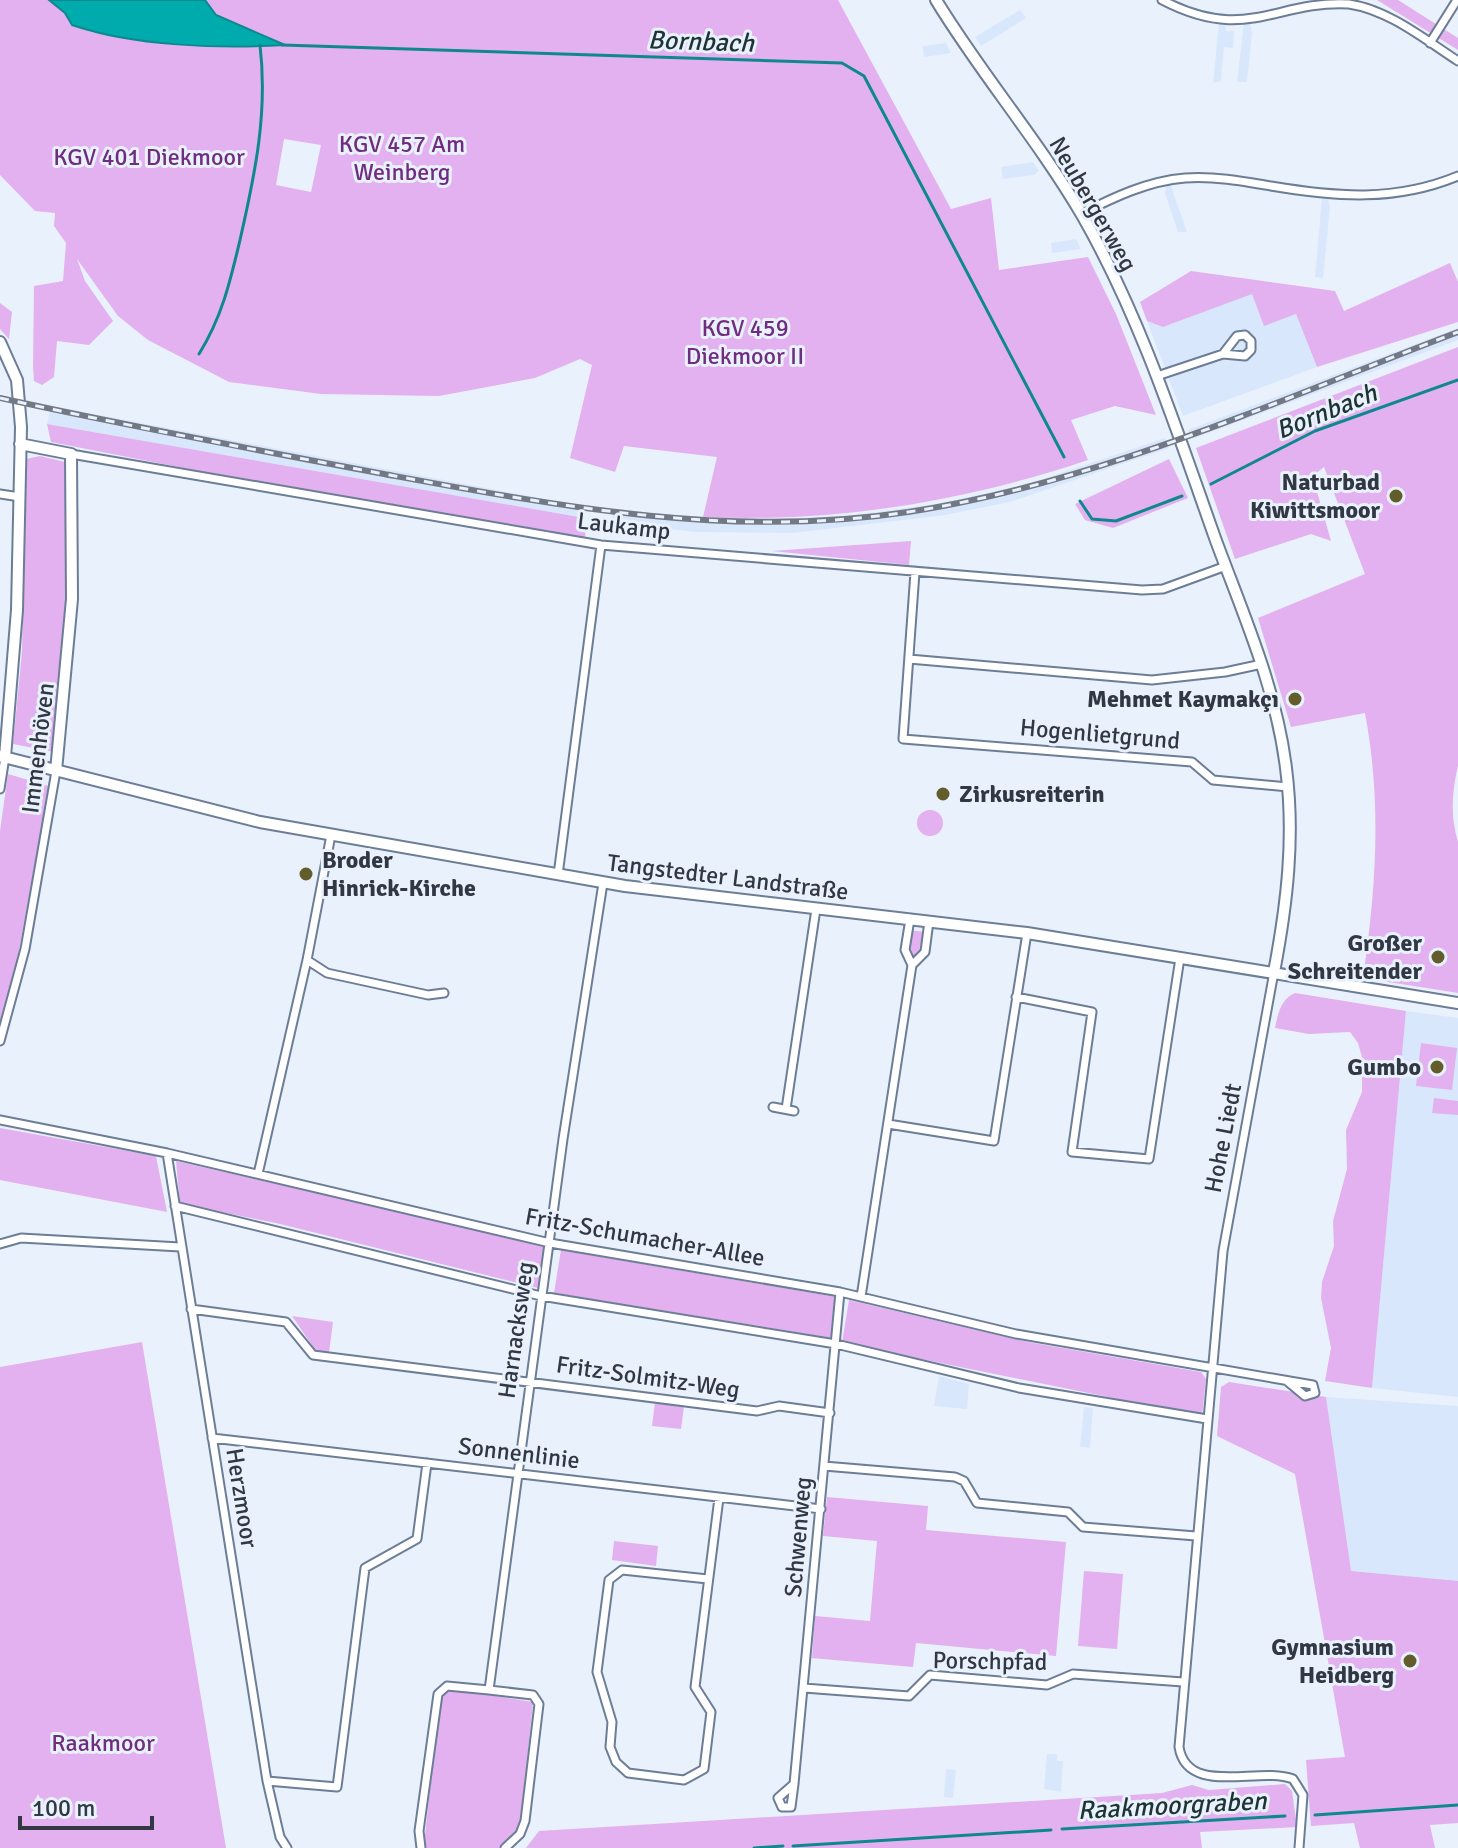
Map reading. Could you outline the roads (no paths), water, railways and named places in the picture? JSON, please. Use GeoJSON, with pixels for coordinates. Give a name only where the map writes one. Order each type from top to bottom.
{"type":"FeatureCollection","features":[{"type":"Feature","properties":{"kind":"street","name":"Neubergerweg"},"geometry":{"type":"LineString","coordinates":[[936,0],[1081,214],[1105,258],[1157,376],[1182,446]]}},
{"type":"Feature","properties":{"kind":"street"},"geometry":{"type":"LineString","coordinates":[[1162,0],[1199,15],[1224,20],[1248,19],[1321,3],[1349,4],[1376,11],[1458,61]]}},
{"type":"Feature","properties":{"kind":"street"},"geometry":{"type":"LineString","coordinates":[[1430,43],[1456,2]]}},
{"type":"Feature","properties":{"kind":"street"},"geometry":{"type":"LineString","coordinates":[[1081,214],[1121,194],[1183,178],[1211,178],[1354,197],[1408,193],[1458,176]]}},
{"type":"Feature","properties":{"kind":"street","name":"Immenhöven"},"geometry":{"type":"LineString","coordinates":[[0,342],[10,359],[18,387],[20,444],[15,666],[0,789]]}},
{"type":"Feature","properties":{"kind":"street"},"geometry":{"type":"LineString","coordinates":[[1157,376],[1223,354]]}},
{"type":"Feature","properties":{"kind":"street","name":"Laukamp"},"geometry":{"type":"LineString","coordinates":[[20,444],[601,545],[1142,590],[1163,589],[1226,566]]}},
{"type":"Feature","properties":{"kind":"street","name":"Hohe Liedt"},"geometry":{"type":"LineString","coordinates":[[1182,446],[1262,664],[1279,727],[1288,787],[1291,841],[1288,896],[1223,1251],[1179,1747],[1185,1764],[1192,1771],[1211,1776],[1272,1774],[1293,1779],[1303,1795],[1299,1848]]}},
{"type":"Feature","properties":{"kind":"street","name":"Immenhöven"},"geometry":{"type":"LineString","coordinates":[[0,1041],[25,949],[56,771],[72,599],[71,454]]}},
{"type":"Feature","properties":{"kind":"street"},"geometry":{"type":"LineString","coordinates":[[0,494],[20,497]]}},
{"type":"Feature","properties":{"kind":"street"},"geometry":{"type":"LineString","coordinates":[[558,875],[601,545]]}},
{"type":"Feature","properties":{"kind":"street"},"geometry":{"type":"LineString","coordinates":[[915,572],[909,659],[1152,680],[1225,672],[1262,664]]}},
{"type":"Feature","properties":{"kind":"street","name":"Hogenlietgrund"},"geometry":{"type":"LineString","coordinates":[[909,659],[903,739],[1192,762],[1213,780],[1288,787]]}},
{"type":"Feature","properties":{"kind":"street","name":"Tangstedter Landstraße"},"geometry":{"type":"LineString","coordinates":[[3,757],[169,801],[331,835],[603,883],[1027,933],[1458,1003]]}},
{"type":"Feature","properties":{"kind":"street"},"geometry":{"type":"LineString","coordinates":[[258,1174],[307,960],[331,835]]}},
{"type":"Feature","properties":{"kind":"street","name":"Harnacksweg"},"geometry":{"type":"LineString","coordinates":[[489,1690],[541,1296],[603,883]]}},
{"type":"Feature","properties":{"kind":"street"},"geometry":{"type":"LineString","coordinates":[[773,1107],[790,1110],[816,909]]}},
{"type":"Feature","properties":{"kind":"street"},"geometry":{"type":"LineString","coordinates":[[861,1297],[912,965],[905,950],[910,919]]}},
{"type":"Feature","properties":{"kind":"street"},"geometry":{"type":"LineString","coordinates":[[912,965],[925,952],[929,921]]}},
{"type":"Feature","properties":{"kind":"street"},"geometry":{"type":"LineString","coordinates":[[888,1124],[994,1141],[1027,933]]}},
{"type":"Feature","properties":{"kind":"street"},"geometry":{"type":"LineString","coordinates":[[1016,997],[1092,1012],[1072,1152],[1149,1159],[1180,958]]}},
{"type":"Feature","properties":{"kind":"street"},"geometry":{"type":"LineString","coordinates":[[307,960],[327,973],[428,995],[444,993]]}},
{"type":"Feature","properties":{"kind":"street","name":"Fritz-Schumacher-Allee"},"geometry":{"type":"LineString","coordinates":[[0,1120],[167,1153],[550,1243],[840,1292],[1016,1334],[1287,1381]]}},
{"type":"Feature","properties":{"kind":"street","name":"Herzmoor"},"geometry":{"type":"LineString","coordinates":[[167,1153],[267,1781],[280,1837],[287,1848]]}},
{"type":"Feature","properties":{"kind":"street"},"geometry":{"type":"LineString","coordinates":[[175,1206],[541,1296],[836,1344],[1019,1388],[1207,1419]]}},
{"type":"Feature","properties":{"kind":"street"},"geometry":{"type":"LineString","coordinates":[[0,1244],[21,1238],[115,1247],[180,1247]]}},
{"type":"Feature","properties":{"kind":"street","name":"Schwenweg"},"geometry":{"type":"LineString","coordinates":[[794,1784],[840,1292]]}},
{"type":"Feature","properties":{"kind":"street","name":"Fritz-Solmitz-Weg"},"geometry":{"type":"LineString","coordinates":[[191,1309],[286,1322],[313,1355],[757,1411],[779,1406],[830,1413]]}},
{"type":"Feature","properties":{"kind":"street","name":"Sonnenlinie"},"geometry":{"type":"LineString","coordinates":[[212,1438],[821,1509]]}},
{"type":"Feature","properties":{"kind":"street"},"geometry":{"type":"LineString","coordinates":[[267,1781],[337,1787],[365,1568],[417,1539],[427,1463]]}},
{"type":"Feature","properties":{"kind":"street"},"geometry":{"type":"LineString","coordinates":[[824,1466],[955,1477],[964,1481],[977,1503],[1068,1512],[1083,1527],[1196,1536]]}},
{"type":"Feature","properties":{"kind":"street"},"geometry":{"type":"LineString","coordinates":[[708,1579],[622,1570],[609,1580],[597,1672],[612,1722],[610,1747],[616,1762],[628,1773],[684,1780],[704,1769],[711,1712],[695,1687],[719,1498]]}},
{"type":"Feature","properties":{"kind":"street","name":"Porschpfad"},"geometry":{"type":"LineString","coordinates":[[804,1688],[909,1696],[930,1675],[1047,1685],[1073,1674],[1183,1682]]}},
{"type":"Feature","properties":{"kind":"street"},"geometry":{"type":"LineString","coordinates":[[421,1848],[419,1831],[438,1694],[447,1686],[533,1695],[539,1704],[525,1821],[520,1834],[505,1848]]}},
{"type":"Feature","properties":{"kind":"water"},"geometry":{"type":"Polygon","coordinates":[[[49,0],[205,0],[216,15],[285,45],[205,46],[122,38],[72,25],[65,13],[49,0]]]}},
{"type":"Feature","properties":{"kind":"waterway"},"geometry":{"type":"LineString","coordinates":[[199,354],[224,299],[251,191],[261,119],[260,45]]}},
{"type":"Feature","properties":{"kind":"waterway","name":"Bornbach"},"geometry":{"type":"LineString","coordinates":[[282,45],[842,63],[864,76],[1064,457]]}},
{"type":"Feature","properties":{"kind":"waterway","name":"Bornbach"},"geometry":{"type":"LineString","coordinates":[[1211,484],[1315,431],[1458,380]]}},
{"type":"Feature","properties":{"kind":"waterway","name":"Bornbach"},"geometry":{"type":"LineString","coordinates":[[1080,501],[1092,519],[1116,521],[1182,496]]}},
{"type":"Feature","properties":{"kind":"waterway","name":"Raakmoorgraben"},"geometry":{"type":"LineString","coordinates":[[1315,1815],[1458,1805]]}},
{"type":"Feature","properties":{"kind":"waterway","name":"Raakmoorgraben"},"geometry":{"type":"LineString","coordinates":[[1062,1829],[1285,1816]]}},
{"type":"Feature","properties":{"kind":"waterway","name":"Raakmoorgraben"},"geometry":{"type":"LineString","coordinates":[[793,1846],[1051,1830]]}},
{"type":"Feature","properties":{"kind":"waterway","name":"Raakmoorgraben"},"geometry":{"type":"LineString","coordinates":[[754,1848],[783,1846]]}},
{"type":"Feature","properties":{"kind":"railway"},"geometry":{"type":"LineString","coordinates":[[0,398],[514,497],[644,515],[776,522],[908,512],[978,499],[1048,481],[1187,437],[1458,332]]}},
{"type":"Feature","properties":{"kind":"place","name":"Naturbad Kiwittsmoor"},"geometry":{"type":"Point","coordinates":[1396,496]}},
{"type":"Feature","properties":{"kind":"place","name":"Mehmet Kaymakçı"},"geometry":{"type":"Point","coordinates":[1295,699]}},
{"type":"Feature","properties":{"kind":"place","name":"Zirkusreiterin"},"geometry":{"type":"Point","coordinates":[943,794]}},
{"type":"Feature","properties":{"kind":"place","name":"Broder Hinrick-Kirche"},"geometry":{"type":"Point","coordinates":[306,874]}},
{"type":"Feature","properties":{"kind":"place","name":"Großer Schreitender"},"geometry":{"type":"Point","coordinates":[1438,957]}},
{"type":"Feature","properties":{"kind":"place","name":"Gumbo"},"geometry":{"type":"Point","coordinates":[1437,1067]}},
{"type":"Feature","properties":{"kind":"place","name":"Gymnasium Heidberg"},"geometry":{"type":"Point","coordinates":[1410,1661]}},
{"type":"Feature","properties":{"kind":"park label","name":"KGV 401 Diekmoor"},"geometry":{"type":"Point","coordinates":[149,157]}},
{"type":"Feature","properties":{"kind":"park label","name":"KGV 457 Am Weinberg"},"geometry":{"type":"Point","coordinates":[402,158]}},
{"type":"Feature","properties":{"kind":"park label","name":"KGV 459 Diekmoor II"},"geometry":{"type":"Point","coordinates":[745,342]}},
{"type":"Feature","properties":{"kind":"park label","name":"Raakmoor"},"geometry":{"type":"Point","coordinates":[103,1743]}}]}
